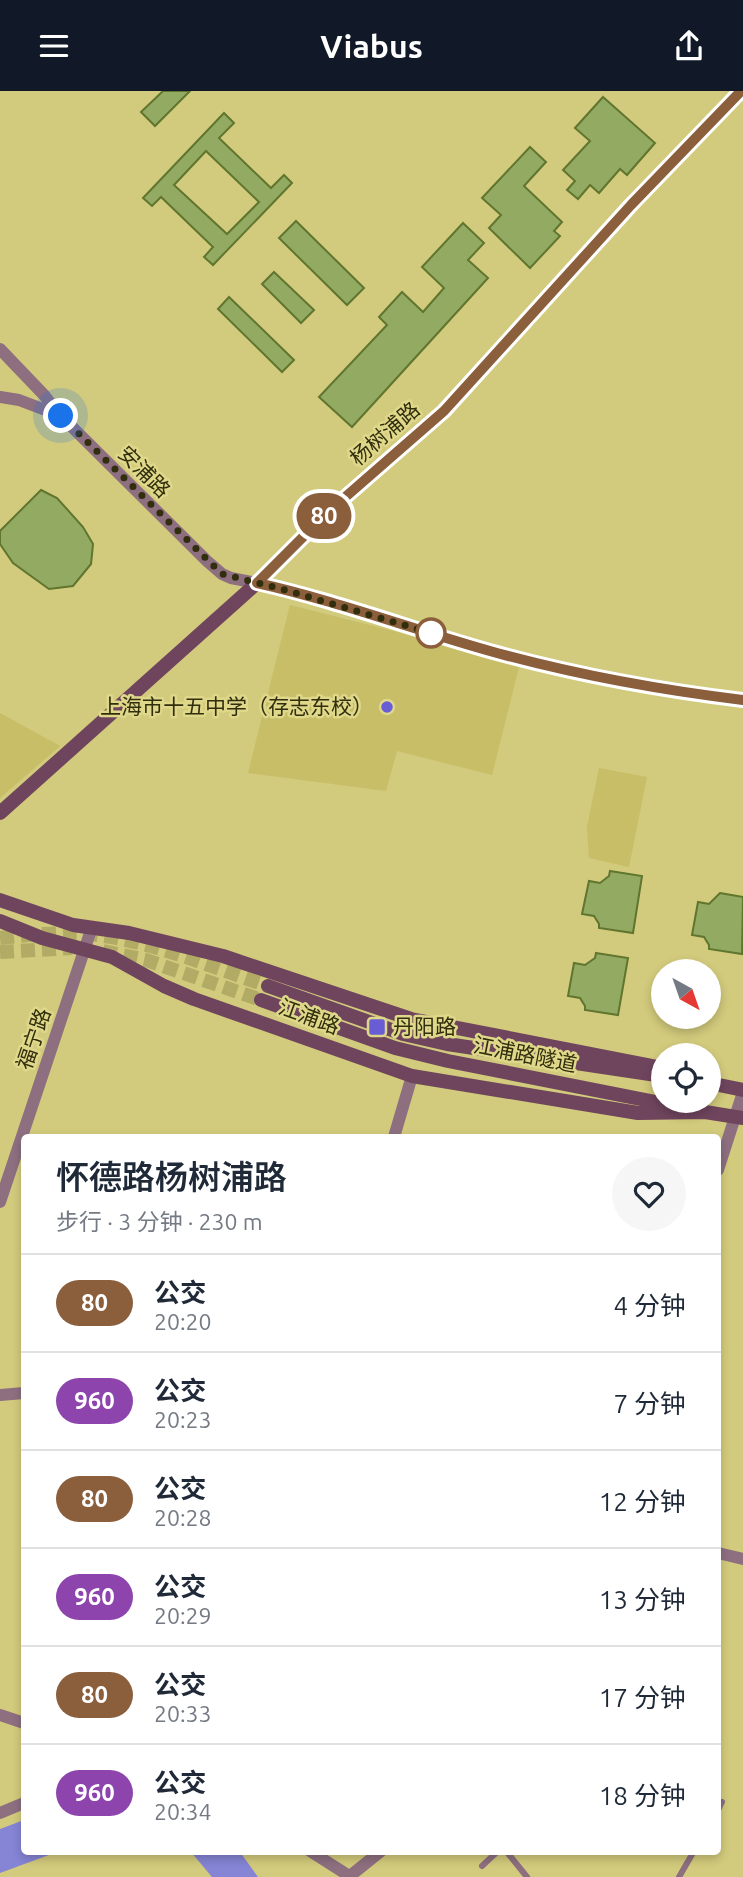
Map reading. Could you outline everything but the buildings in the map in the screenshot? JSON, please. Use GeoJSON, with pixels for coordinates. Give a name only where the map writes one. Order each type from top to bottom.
{"type":"FeatureCollection","features":[{"type":"Feature","properties":{"kind":"main road","name":"杨树浦路"},"geometry":{"type":"LineString","coordinates":[[0,813],[257,583],[327,513],[444,411],[631,205],[741,91]]}},
{"type":"Feature","properties":{"kind":"main road","name":"江浦路"},"geometry":{"type":"LineString","coordinates":[[0,900],[54,920],[129,933],[223,956],[411,1019],[651,1066]]}},
{"type":"Feature","properties":{"kind":"main road","name":"江浦路"},"geometry":{"type":"LineString","coordinates":[[0,921],[42,938],[112,957],[164,986],[194,999],[412,1076],[651,1113]]}},
{"type":"Feature","properties":{"kind":"main road","name":"江浦路隧道"},"geometry":{"type":"LineString","coordinates":[[268,986],[403,1034],[447,1044],[651,1074]]}},
{"type":"Feature","properties":{"kind":"main road","name":"江浦路隧道"},"geometry":{"type":"LineString","coordinates":[[261,1000],[395,1048],[651,1101]]}},
{"type":"Feature","properties":{"kind":"main road"},"geometry":{"type":"LineString","coordinates":[[721,1086],[743,1091]]}},
{"type":"Feature","properties":{"kind":"main road","name":"江浦路"},"geometry":{"type":"LineString","coordinates":[[712,1113],[740,1117]]}},
{"type":"Feature","properties":{"kind":"street"},"geometry":{"type":"LineString","coordinates":[[0,349],[61,416]]}},
{"type":"Feature","properties":{"kind":"street","name":"安浦路"},"geometry":{"type":"LineString","coordinates":[[0,397],[19,400],[61,416],[216,569],[231,577],[569,671],[655,687],[743,699]]}},
{"type":"Feature","properties":{"kind":"street","name":"福宁路"},"geometry":{"type":"LineString","coordinates":[[23,1134],[92,927]]}},
{"type":"Feature","properties":{"kind":"street"},"geometry":{"type":"LineString","coordinates":[[395,1134],[412,1076]]}},
{"type":"Feature","properties":{"kind":"street"},"geometry":{"type":"LineString","coordinates":[[721,1163],[740,1117],[743,1091]]}},
{"type":"Feature","properties":{"kind":"street","name":"福宁路"},"geometry":{"type":"LineString","coordinates":[[0,1202],[21,1139]]}},
{"type":"Feature","properties":{"kind":"street"},"geometry":{"type":"LineString","coordinates":[[0,1395],[21,1393]]}},
{"type":"Feature","properties":{"kind":"street"},"geometry":{"type":"LineString","coordinates":[[721,1554],[743,1559]]}},
{"type":"Feature","properties":{"kind":"street"},"geometry":{"type":"LineString","coordinates":[[0,1714],[21,1722]]}},
{"type":"Feature","properties":{"kind":"street"},"geometry":{"type":"LineString","coordinates":[[0,1813],[21,1804]]}},
{"type":"Feature","properties":{"kind":"street"},"geometry":{"type":"LineString","coordinates":[[316,1855],[351,1877],[376,1855]]}},
{"type":"Feature","properties":{"kind":"lane"},"geometry":{"type":"LineString","coordinates":[[482,1866],[494,1855]]}},
{"type":"Feature","properties":{"kind":"lane"},"geometry":{"type":"LineString","coordinates":[[509,1855],[527,1877]]}},
{"type":"Feature","properties":{"kind":"lane"},"geometry":{"type":"LineString","coordinates":[[679,1877],[692,1855]]}},
{"type":"Feature","properties":{"kind":"shaded area","name":"上海市十五中学（存志东校）"},"geometry":{"type":"Polygon","coordinates":[[[290,605],[520,663],[492,775],[397,751],[386,791],[248,773],[290,605]]]}},
{"type":"Feature","properties":{"kind":"shaded area"},"geometry":{"type":"Polygon","coordinates":[[[0,713],[60,746],[0,798],[0,713]]]}},
{"type":"Feature","properties":{"kind":"shaded area"},"geometry":{"type":"Polygon","coordinates":[[[599,768],[647,777],[629,867],[589,858],[587,827],[599,768]]]}},
{"type":"Feature","properties":{"kind":"shaded area"},"geometry":{"type":"Polygon","coordinates":[[[21,1821],[21,1855],[49,1855],[0,1873],[0,1829],[21,1821]]]}},
{"type":"Feature","properties":{"kind":"shaded area"},"geometry":{"type":"Polygon","coordinates":[[[194,1855],[242,1855],[258,1877],[212,1877],[194,1855]]]}},
{"type":"Feature","properties":{"kind":"tunnel"},"geometry":{"type":"LineString","coordinates":[[0,938],[38,934],[100,935],[173,953],[268,986]]}},
{"type":"Feature","properties":{"kind":"tunnel"},"geometry":{"type":"LineString","coordinates":[[0,952],[72,948]]}},
{"type":"Feature","properties":{"kind":"tunnel"},"geometry":{"type":"LineString","coordinates":[[103,951],[146,960],[261,1000]]}},
{"type":"Feature","properties":{"kind":"bus line","name":"80"},"geometry":{"type":"LineString","coordinates":[[741,91],[631,205],[444,411],[327,513],[257,583],[569,671],[743,700]]}},
{"type":"Feature","properties":{"kind":"place","name":"上海市十五中学（存志东校）"},"geometry":{"type":"Point","coordinates":[387,707]}},
{"type":"Feature","properties":{"kind":"place","name":"丹阳路"},"geometry":{"type":"Point","coordinates":[377,1027]}},
{"type":"Feature","properties":{"kind":"route"},"geometry":{"type":"LineString","coordinates":[[61,416],[222,574],[431,633]]}}]}
